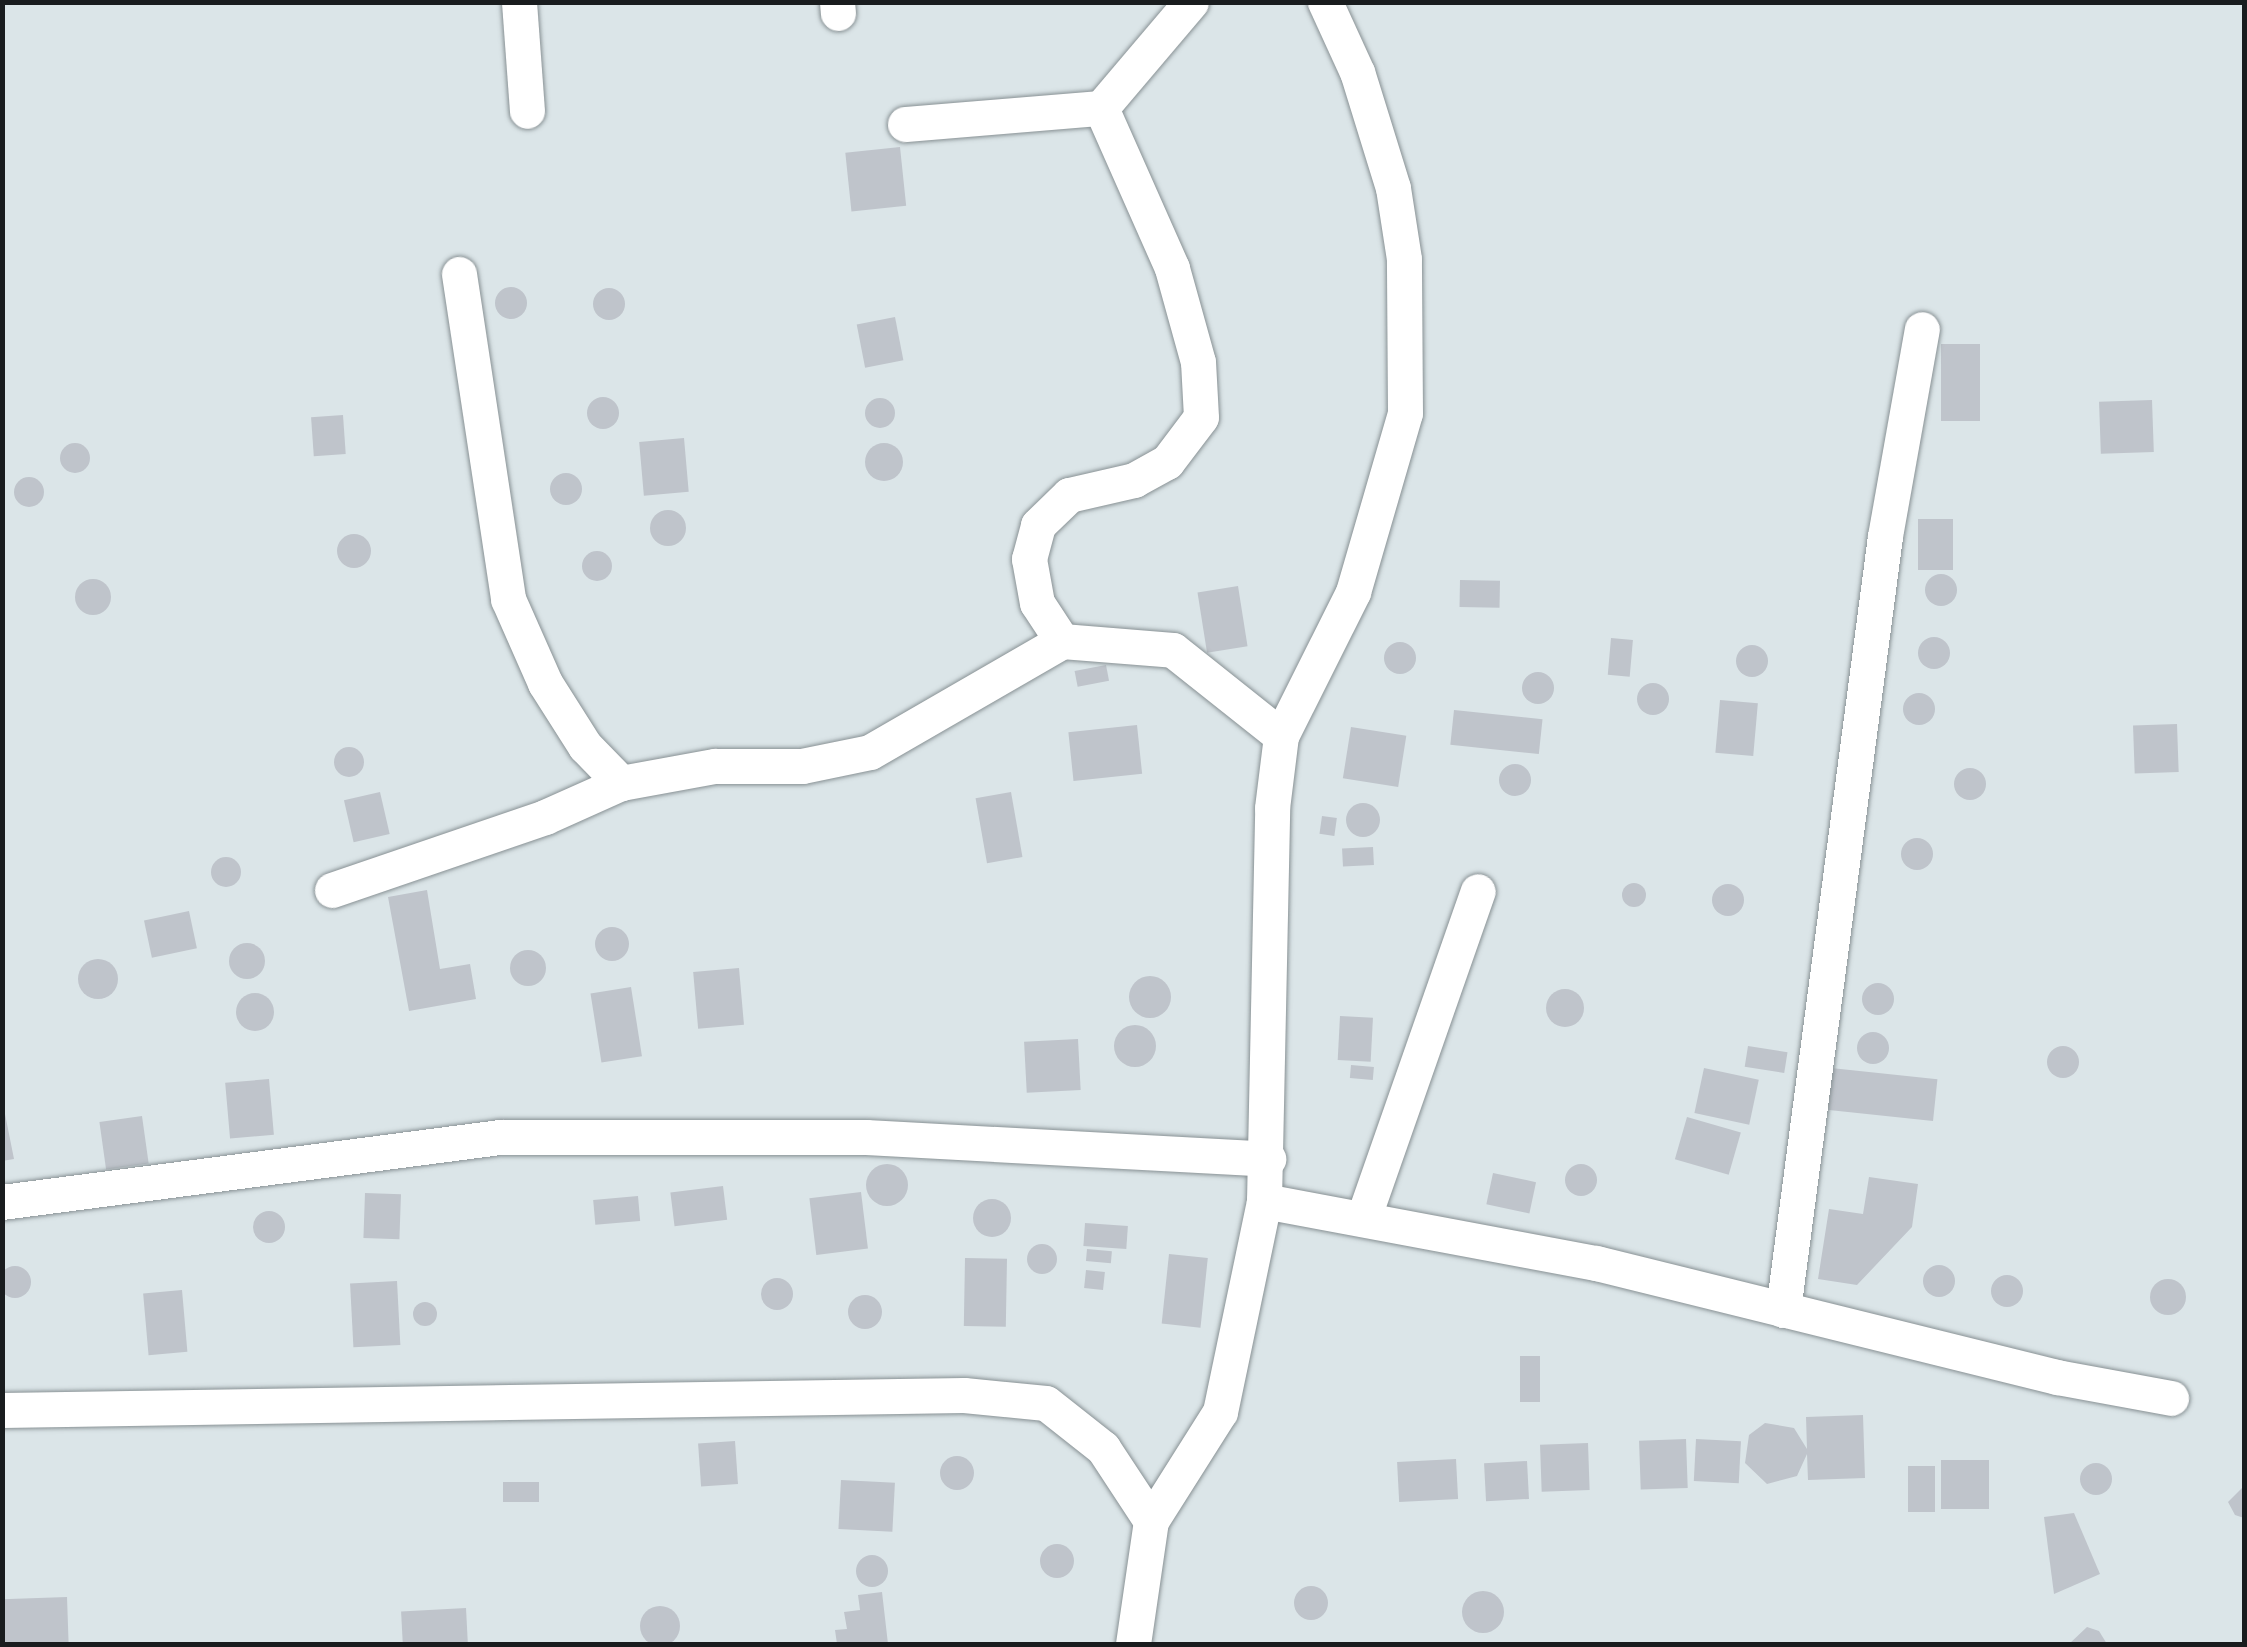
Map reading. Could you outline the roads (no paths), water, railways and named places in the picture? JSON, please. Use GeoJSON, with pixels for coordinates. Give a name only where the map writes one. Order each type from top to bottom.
{"type":"FeatureCollection","features":[{"type":"Feature","properties":{"kind":"street"},"geometry":{"type":"LineString","coordinates":[[519,2],[527,110]]}},
{"type":"Feature","properties":{"kind":"street"},"geometry":{"type":"LineString","coordinates":[[905,124],[1101,108],[1191,2]]}},
{"type":"Feature","properties":{"kind":"street"},"geometry":{"type":"LineString","coordinates":[[1133,1644],[1151,1520],[1220,1412],[1264,1201],[1268,1159],[1272,808],[1281,736],[1353,592],[1405,413],[1404,259],[1393,188],[1357,72],[1324,2]]}},
{"type":"Feature","properties":{"kind":"street"},"geometry":{"type":"LineString","coordinates":[[1062,641],[1037,603],[1029,559],[1038,526],[1069,495],[1134,480],[1167,462],[1201,418],[1198,362],[1172,268],[1101,108]]}},
{"type":"Feature","properties":{"kind":"street"},"geometry":{"type":"LineString","coordinates":[[458,274],[508,599],[545,682],[585,746],[620,783]]}},
{"type":"Feature","properties":{"kind":"street"},"geometry":{"type":"LineString","coordinates":[[1783,1310],[1885,536],[1922,329]]}},
{"type":"Feature","properties":{"kind":"street"},"geometry":{"type":"LineString","coordinates":[[332,890],[545,817],[620,783],[715,766],[802,766],[870,752],[1062,641],[1173,650],[1281,736]]}},
{"type":"Feature","properties":{"kind":"street"},"geometry":{"type":"LineString","coordinates":[[1364,1216],[1478,890]]}},
{"type":"Feature","properties":{"kind":"street"},"geometry":{"type":"LineString","coordinates":[[2,1202],[500,1138],[866,1137],[1268,1159]]}},
{"type":"Feature","properties":{"kind":"street"},"geometry":{"type":"LineString","coordinates":[[1264,1201],[1364,1216],[2171,1398]]}},
{"type":"Feature","properties":{"kind":"street"},"geometry":{"type":"LineString","coordinates":[[2,1410],[964,1395],[1046,1403],[1103,1448],[1151,1520]]}}]}
